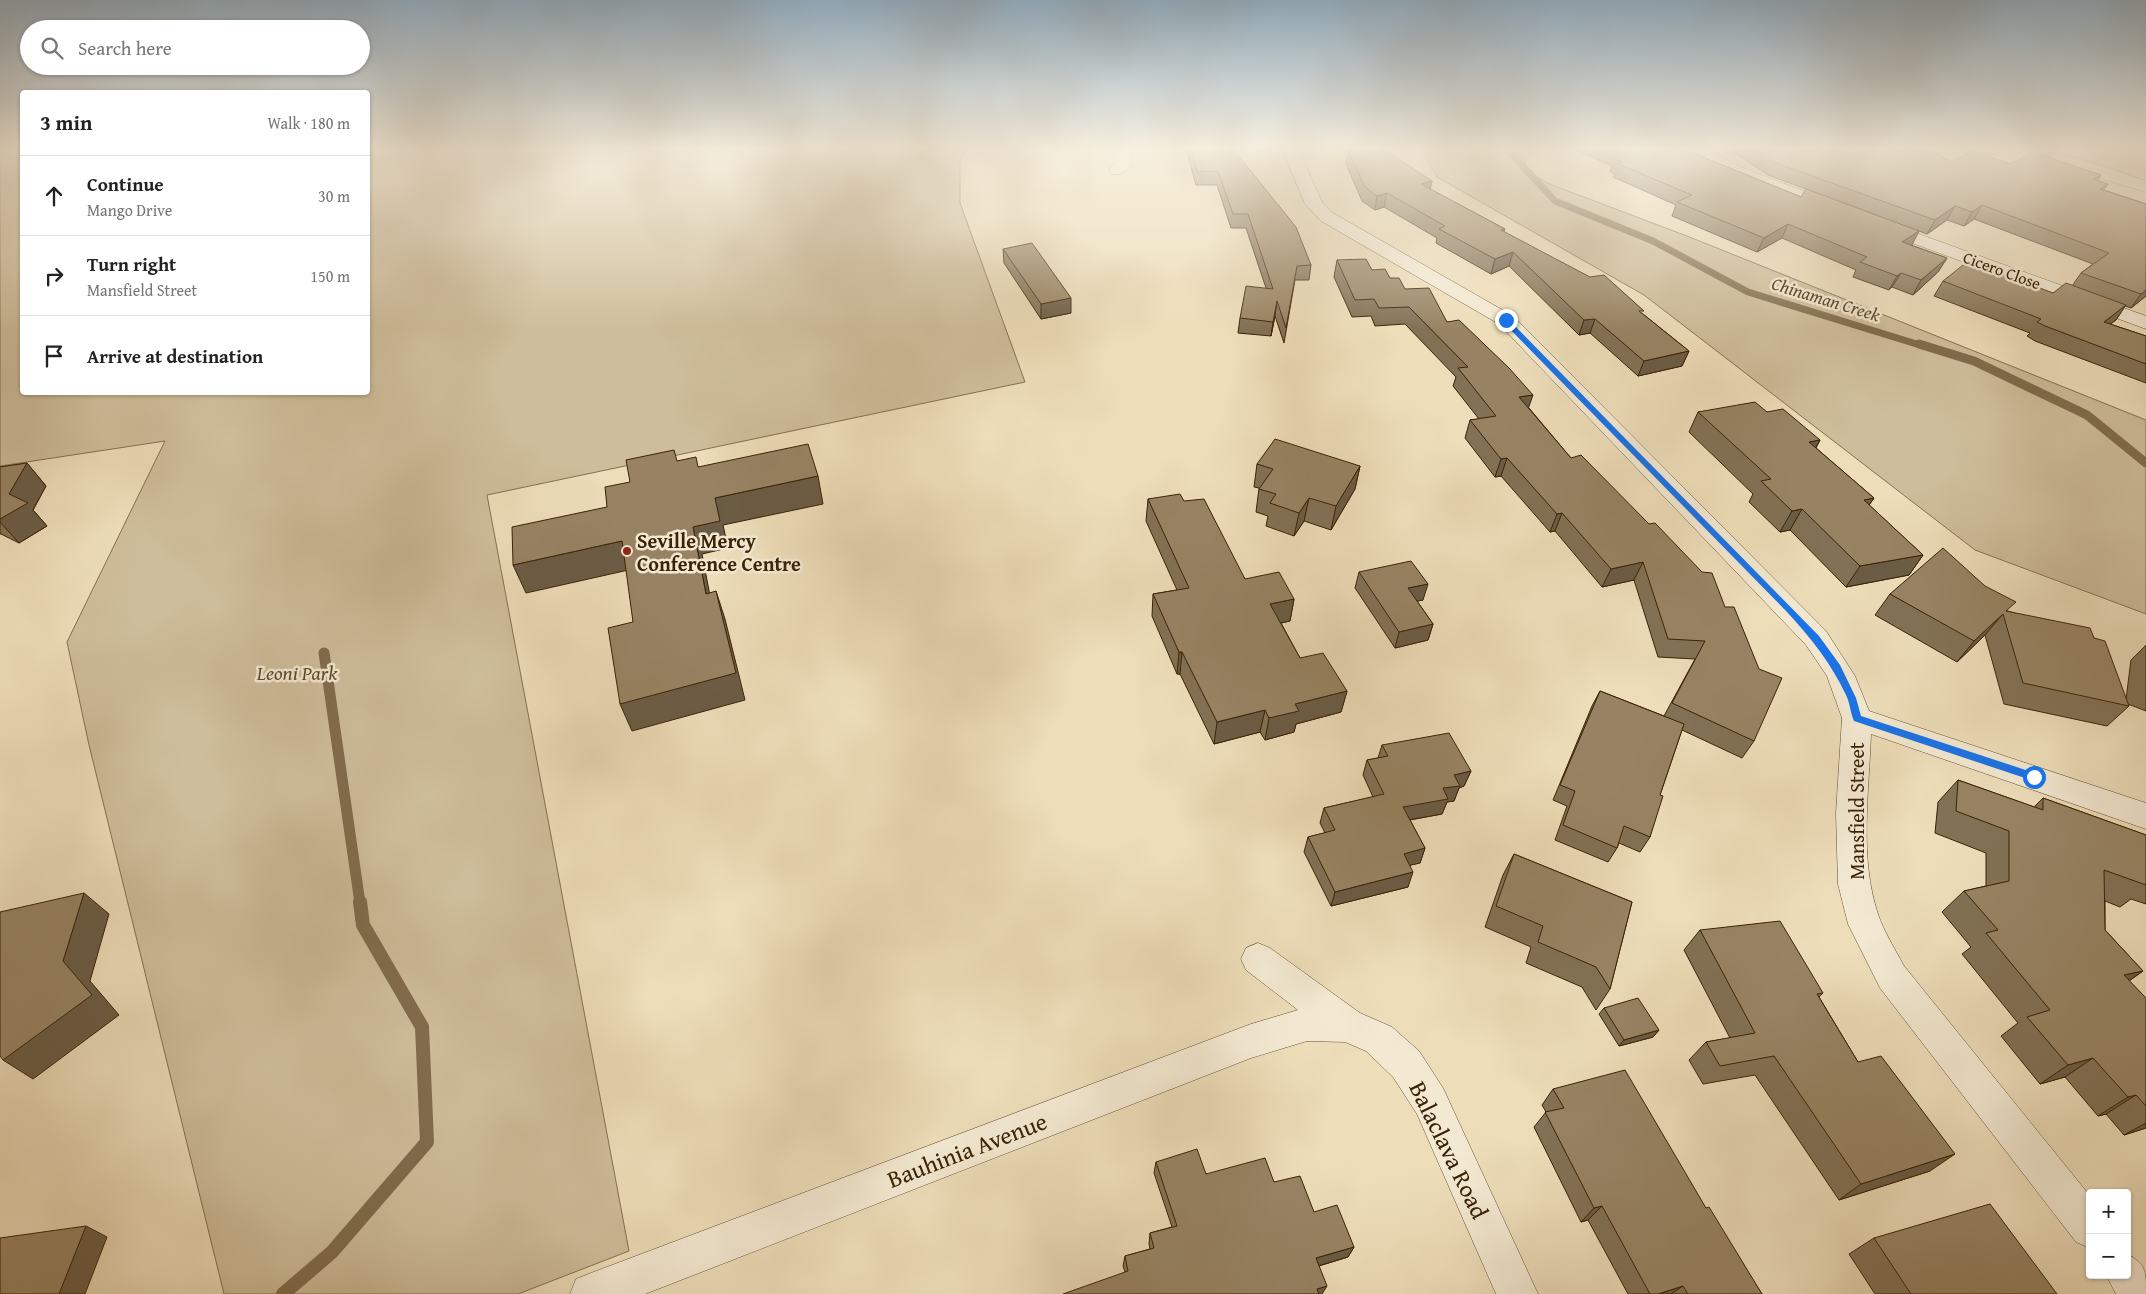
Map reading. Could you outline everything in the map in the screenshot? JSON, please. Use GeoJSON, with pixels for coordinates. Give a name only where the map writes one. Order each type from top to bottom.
{"type":"FeatureCollection","features":[{"type":"Feature","properties":{"kind":"street","name":"Mansfield Street"},"geometry":{"type":"LineString","coordinates":[[1319,209],[1327,217],[1506,320],[1816,638],[1836,665],[1852,698],[1857,718],[1853,866],[1859,905],[1872,940],[1892,977],[2086,1223]]}},
{"type":"Feature","properties":{"kind":"street","name":"Cicero Close"},"geometry":{"type":"LineString","coordinates":[[1837,209],[2146,323]]}},
{"type":"Feature","properties":{"kind":"street"},"geometry":{"type":"LineString","coordinates":[[1857,718],[2146,816]]}},
{"type":"Feature","properties":{"kind":"street","name":"Balaclava Road"},"geometry":{"type":"LineString","coordinates":[[1258,959],[1347,1025],[1379,1039],[1406,1064],[1430,1101],[1517,1294]]}},
{"type":"Feature","properties":{"kind":"street","name":"Bauhinia Avenue"},"geometry":{"type":"LineString","coordinates":[[591,1294],[1251,1041],[1307,1024],[1347,1025]]}},
{"type":"Feature","properties":{"kind":"street"},"geometry":{"type":"LineString","coordinates":[[2130,1279],[2142,1294]]}},
{"type":"Feature","properties":{"kind":"green space","name":"Leoni Park"},"geometry":{"type":"Polygon","coordinates":[[[0,209],[20,209],[20,395],[370,395],[370,209],[962,209],[1025,382],[487,495],[629,1251],[518,1294],[224,1294],[89,745],[67,642],[165,441],[0,466],[0,209]]]}},
{"type":"Feature","properties":{"kind":"green space"},"geometry":{"type":"Polygon","coordinates":[[[1494,209],[1617,209],[2146,420],[2146,614],[1975,550],[1644,295],[1494,209]]]}},
{"type":"Feature","properties":{"kind":"building"},"geometry":{"type":"Polygon","coordinates":[[[1231,209],[1282,209],[1296,227],[1311,265],[1297,266],[1286,328],[1277,301],[1273,322],[1240,318],[1246,286],[1273,289],[1248,214],[1233,214],[1231,209]]]}},
{"type":"Feature","properties":{"kind":"building"},"geometry":{"type":"Polygon","coordinates":[[[1416,209],[1468,209],[1505,229],[1501,230],[1590,277],[1604,275],[1644,311],[1639,311],[1689,351],[1644,361],[1595,319],[1584,320],[1513,252],[1495,259],[1439,229],[1445,226],[1416,209]]]}},
{"type":"Feature","properties":{"kind":"building"},"geometry":{"type":"Polygon","coordinates":[[[1695,209],[1861,209],[1919,231],[1902,242],[1947,258],[1921,280],[1901,273],[1897,276],[1860,262],[1867,257],[1788,224],[1764,238],[1695,209]]]}},
{"type":"Feature","properties":{"kind":"building"},"geometry":{"type":"Polygon","coordinates":[[[1905,209],[1950,209],[1935,220],[1905,209]]]}},
{"type":"Feature","properties":{"kind":"building"},"geometry":{"type":"Polygon","coordinates":[[[1994,209],[2146,209],[2146,290],[2141,294],[2081,273],[2109,253],[1994,209]]]}},
{"type":"Feature","properties":{"kind":"building"},"geometry":{"type":"Polygon","coordinates":[[[1032,243],[1071,298],[1041,304],[1003,249],[1032,243]]]}},
{"type":"Feature","properties":{"kind":"building"},"geometry":{"type":"Polygon","coordinates":[[[1366,259],[1372,270],[1385,269],[1390,278],[1399,278],[1405,289],[1429,288],[1447,322],[1459,320],[1509,368],[1533,395],[1519,397],[1571,458],[1581,455],[1649,524],[1655,523],[1702,572],[1712,573],[1725,607],[1734,607],[1759,669],[1782,678],[1754,741],[1672,703],[1705,641],[1668,639],[1643,562],[1611,569],[1562,513],[1557,514],[1507,458],[1501,459],[1470,420],[1496,416],[1458,368],[1468,367],[1409,307],[1379,308],[1374,299],[1355,300],[1337,260],[1366,259]]]}},
{"type":"Feature","properties":{"kind":"building"},"geometry":{"type":"Polygon","coordinates":[[[1968,261],[2053,293],[2066,283],[2126,305],[2104,322],[2146,336],[2146,364],[2045,326],[2037,322],[2041,319],[1943,281],[1968,261]]]}},
{"type":"Feature","properties":{"kind":"building"},"geometry":{"type":"Polygon","coordinates":[[[1755,402],[1767,412],[1783,409],[1820,440],[1809,442],[1874,498],[1864,500],[1923,555],[1860,566],[1802,509],[1792,511],[1761,481],[1771,479],[1698,412],[1755,402]]]}},
{"type":"Feature","properties":{"kind":"building"},"geometry":{"type":"Polygon","coordinates":[[[1275,439],[1360,466],[1336,506],[1309,498],[1299,513],[1270,503],[1276,494],[1259,489],[1273,469],[1257,464],[1275,439]]]}},
{"type":"Feature","properties":{"kind":"building"},"geometry":{"type":"Polygon","coordinates":[[[808,444],[818,476],[715,498],[720,521],[693,527],[706,594],[716,591],[736,673],[620,704],[608,628],[633,622],[622,541],[513,565],[512,527],[607,507],[605,487],[630,482],[626,460],[674,450],[677,461],[696,457],[698,467],[808,444]]]}},
{"type":"Feature","properties":{"kind":"building"},"geometry":{"type":"Polygon","coordinates":[[[27,463],[9,494],[28,503],[0,519],[0,467],[27,463]]]}},
{"type":"Feature","properties":{"kind":"building"},"geometry":{"type":"Polygon","coordinates":[[[1180,494],[1184,501],[1204,499],[1245,579],[1279,572],[1294,599],[1270,604],[1300,658],[1323,653],[1347,691],[1295,704],[1299,711],[1269,718],[1265,710],[1217,722],[1182,652],[1179,652],[1153,594],[1189,588],[1148,499],[1180,494]]]}},
{"type":"Feature","properties":{"kind":"building"},"geometry":{"type":"Polygon","coordinates":[[[1943,548],[1985,586],[2016,602],[2006,611],[2090,628],[2094,638],[2105,641],[2129,706],[2023,683],[2003,614],[1974,641],[1890,594],[1943,548]]]}},
{"type":"Feature","properties":{"kind":"building"},"geometry":{"type":"Polygon","coordinates":[[[1411,561],[1428,584],[1408,588],[1433,624],[1399,632],[1359,572],[1411,561]]]}},
{"type":"Feature","properties":{"kind":"building"},"geometry":{"type":"Polygon","coordinates":[[[1600,691],[1684,724],[1660,795],[1663,796],[1650,837],[1624,826],[1617,848],[1563,825],[1575,791],[1560,785],[1600,691]]]}},
{"type":"Feature","properties":{"kind":"building"},"geometry":{"type":"Polygon","coordinates":[[[1449,733],[1471,771],[1454,775],[1460,786],[1443,788],[1448,799],[1403,807],[1425,848],[1404,854],[1413,872],[1335,892],[1308,837],[1335,830],[1324,808],[1384,794],[1367,760],[1388,756],[1382,745],[1449,733]]]}},
{"type":"Feature","properties":{"kind":"building"},"geometry":{"type":"Polygon","coordinates":[[[1958,780],[2043,810],[2043,798],[2146,835],[2146,885],[2104,870],[2105,930],[2143,971],[2124,975],[2146,998],[2146,1106],[2136,1095],[2128,1097],[2093,1058],[2068,1065],[2027,1017],[2050,1010],[1986,933],[1998,930],[1964,891],[2009,881],[2009,831],[1956,811],[1958,780]]]}},
{"type":"Feature","properties":{"kind":"building"},"geometry":{"type":"Polygon","coordinates":[[[1514,854],[1632,902],[1610,989],[1596,967],[1538,942],[1543,926],[1496,906],[1514,854]]]}},
{"type":"Feature","properties":{"kind":"building"},"geometry":{"type":"Polygon","coordinates":[[[84,893],[63,961],[92,995],[3,1060],[0,1056],[0,912],[84,893]]]}},
{"type":"Feature","properties":{"kind":"building"},"geometry":{"type":"Polygon","coordinates":[[[1780,921],[1823,993],[1817,994],[1858,1062],[1881,1056],[1955,1154],[1861,1184],[1774,1056],[1720,1066],[1706,1042],[1755,1033],[1700,930],[1780,921]]]}},
{"type":"Feature","properties":{"kind":"building"},"geometry":{"type":"Polygon","coordinates":[[[1638,998],[1659,1030],[1624,1040],[1604,1008],[1638,998]]]}},
{"type":"Feature","properties":{"kind":"building"},"geometry":{"type":"Polygon","coordinates":[[[1625,1070],[1706,1208],[1709,1207],[1762,1294],[1688,1294],[1683,1286],[1658,1294],[1650,1294],[1602,1206],[1594,1208],[1545,1112],[1564,1108],[1553,1089],[1625,1070]]]}},
{"type":"Feature","properties":{"kind":"building"},"geometry":{"type":"Polygon","coordinates":[[[1197,1149],[1206,1174],[1265,1158],[1274,1182],[1300,1176],[1314,1212],[1337,1205],[1354,1247],[1316,1258],[1327,1286],[1317,1289],[1319,1294],[1063,1294],[1128,1271],[1125,1256],[1154,1248],[1150,1233],[1177,1226],[1156,1162],[1197,1149]]]}},
{"type":"Feature","properties":{"kind":"building"},"geometry":{"type":"Polygon","coordinates":[[[1990,1204],[2057,1294],[1911,1294],[1874,1238],[1990,1204]]]}},
{"type":"Feature","properties":{"kind":"building"},"geometry":{"type":"Polygon","coordinates":[[[86,1226],[59,1294],[0,1294],[0,1238],[86,1226]]]}},
{"type":"Feature","properties":{"kind":"waterway","name":"Chinaman Creek"},"geometry":{"type":"LineString","coordinates":[[1576,209],[1653,241],[1748,292],[1923,346]]}},
{"type":"Feature","properties":{"kind":"waterway","name":"Chinaman Creek"},"geometry":{"type":"LineString","coordinates":[[1919,344],[1974,361],[2087,415],[2146,463]]}},
{"type":"Feature","properties":{"kind":"waterway"},"geometry":{"type":"LineString","coordinates":[[324,653],[360,903]]}},
{"type":"Feature","properties":{"kind":"waterway"},"geometry":{"type":"LineString","coordinates":[[283,1294],[332,1252],[427,1142],[422,1027],[363,925],[360,902]]}},
{"type":"Feature","properties":{"kind":"place","name":"Seville Mercy Conference Centre"},"geometry":{"type":"Point","coordinates":[627,551]}},
{"type":"Feature","properties":{"kind":"route"},"geometry":{"type":"LineString","coordinates":[[1506,320],[1816,638],[1836,665],[1852,698],[1857,718],[2034,777]]}}]}
